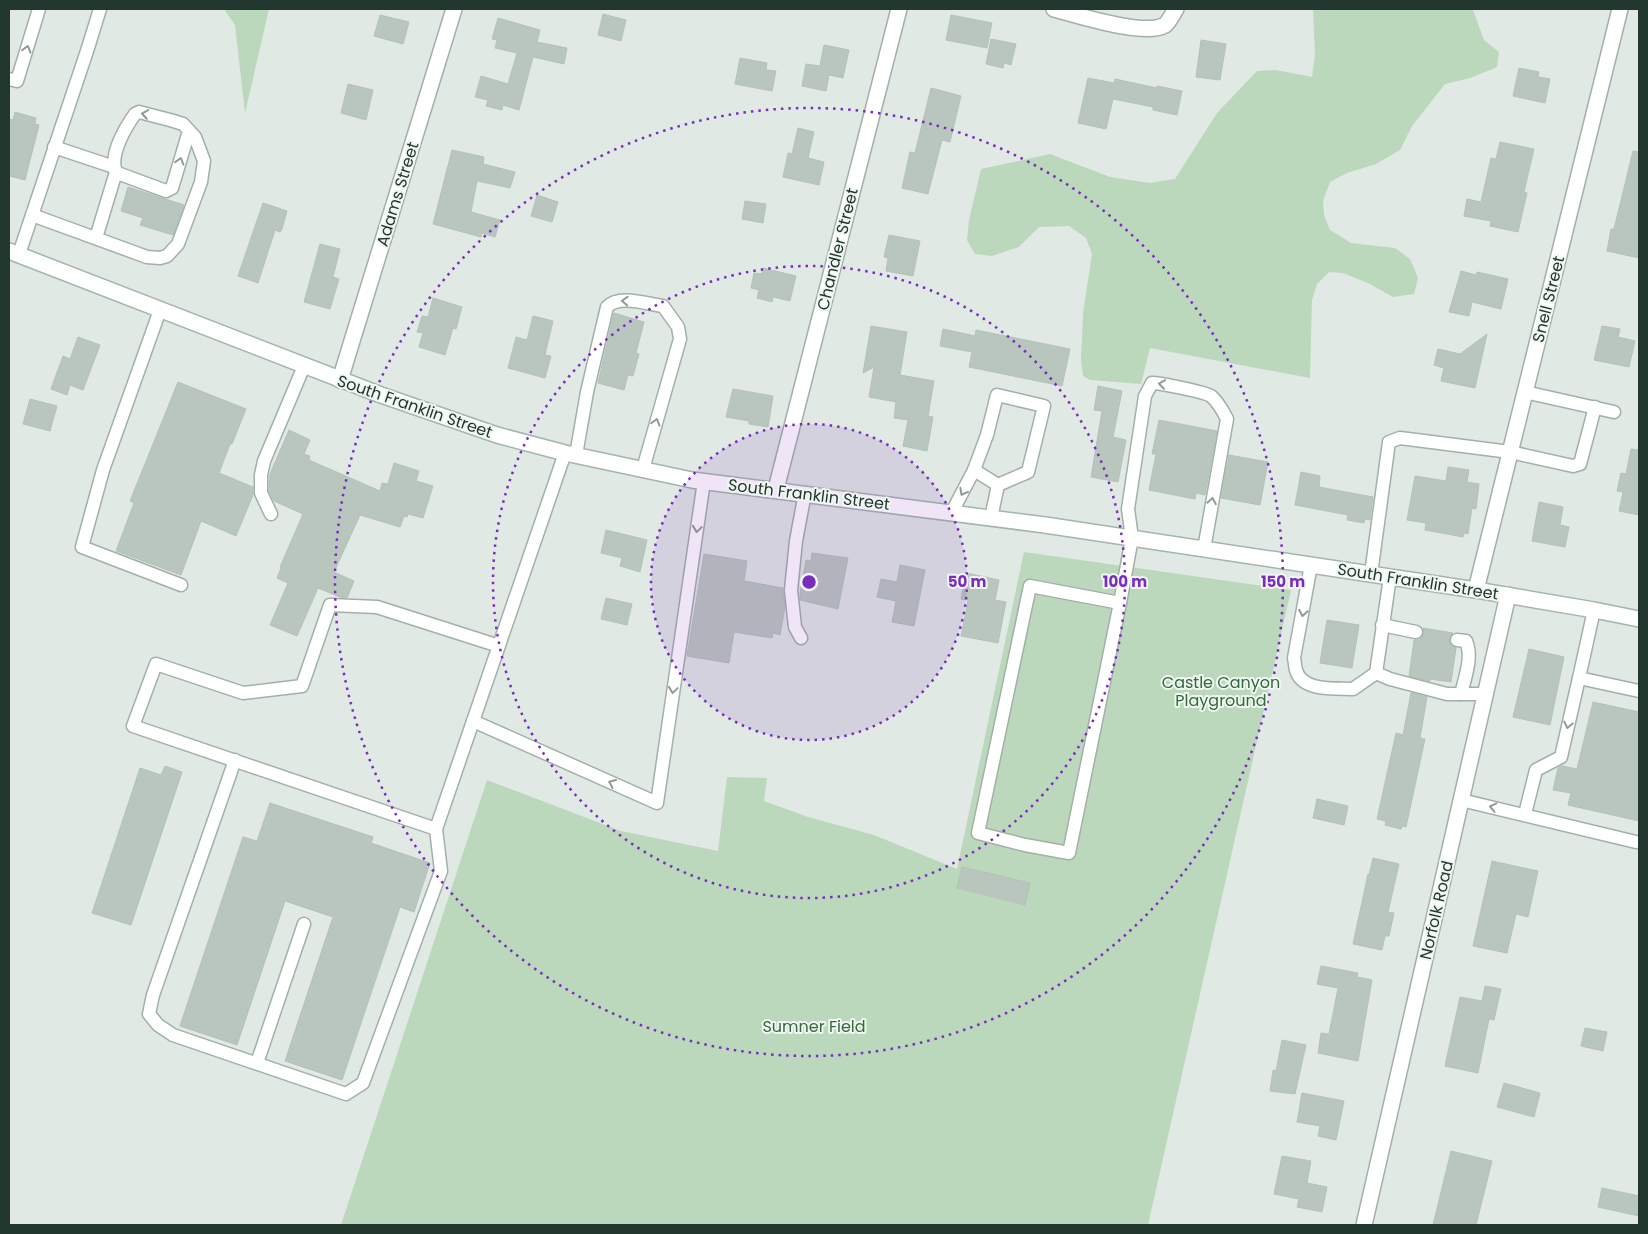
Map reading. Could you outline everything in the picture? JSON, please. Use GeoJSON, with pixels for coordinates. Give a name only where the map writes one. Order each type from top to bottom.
{"type":"FeatureCollection","features":[{"type":"Feature","properties":{"kind":"street","name":"Adams Street"},"geometry":{"type":"LineString","coordinates":[[340,380],[454,9]]}},
{"type":"Feature","properties":{"kind":"street","name":"Chandler Street"},"geometry":{"type":"LineString","coordinates":[[776,490],[899,9]]}},
{"type":"Feature","properties":{"kind":"street"},"geometry":{"type":"LineString","coordinates":[[1054,9],[1126,27],[1151,30],[1166,24],[1176,9]]}},
{"type":"Feature","properties":{"kind":"street","name":"Snell Street"},"geometry":{"type":"LineString","coordinates":[[1476,590],[1620,9]]}},
{"type":"Feature","properties":{"kind":"street","name":"South Franklin Street"},"geometry":{"type":"LineString","coordinates":[[14,252],[340,380],[496,435],[571,454],[704,481],[1132,538],[1508,595],[1639,620]]}},
{"type":"Feature","properties":{"kind":"street","name":"Norfolk Road"},"geometry":{"type":"LineString","coordinates":[[1364,1225],[1508,595]]}},
{"type":"Feature","properties":{"kind":"lane"},"geometry":{"type":"LineString","coordinates":[[9,79],[17,82],[39,9]]}},
{"type":"Feature","properties":{"kind":"lane"},"geometry":{"type":"LineString","coordinates":[[14,252],[32,215],[100,9]]}},
{"type":"Feature","properties":{"kind":"lane"},"geometry":{"type":"LineString","coordinates":[[32,215],[147,257],[160,258],[167,256],[178,244],[201,182],[204,161],[195,137],[183,124],[139,112],[135,114],[126,127],[113,161],[115,169],[96,238]]}},
{"type":"Feature","properties":{"kind":"lane"},"geometry":{"type":"LineString","coordinates":[[54,147],[115,169],[166,191],[172,188],[189,132]]}},
{"type":"Feature","properties":{"kind":"lane"},"geometry":{"type":"LineString","coordinates":[[235,760],[149,1014],[158,1025],[173,1034],[346,1094],[362,1083],[440,871],[436,829],[499,646],[571,454],[608,307],[612,302],[621,299],[663,306],[678,327],[680,339],[643,469]]}},
{"type":"Feature","properties":{"kind":"lane"},"geometry":{"type":"LineString","coordinates":[[160,310],[103,470],[82,547],[181,585]]}},
{"type":"Feature","properties":{"kind":"lane"},"geometry":{"type":"LineString","coordinates":[[271,514],[261,493],[261,475],[264,460],[304,366]]}},
{"type":"Feature","properties":{"kind":"lane"},"geometry":{"type":"LineString","coordinates":[[1120,602],[1030,586],[978,833],[1025,845],[1069,853],[1120,602],[1132,538],[1128,509],[1144,396],[1152,383],[1161,383],[1210,396],[1222,408],[1227,419],[1204,549]]}},
{"type":"Feature","properties":{"kind":"lane"},"geometry":{"type":"LineString","coordinates":[[1525,392],[1614,412]]}},
{"type":"Feature","properties":{"kind":"lane"},"geometry":{"type":"LineString","coordinates":[[951,514],[974,470],[987,435],[998,395],[1044,406],[1028,472],[998,485]]}},
{"type":"Feature","properties":{"kind":"lane"},"geometry":{"type":"LineString","coordinates":[[1371,574],[1389,442],[1400,438],[1510,452],[1573,466],[1580,464],[1595,407]]}},
{"type":"Feature","properties":{"kind":"lane"},"geometry":{"type":"LineString","coordinates":[[974,470],[998,485]]}},
{"type":"Feature","properties":{"kind":"lane"},"geometry":{"type":"LineString","coordinates":[[473,721],[657,802],[704,481]]}},
{"type":"Feature","properties":{"kind":"lane"},"geometry":{"type":"LineString","coordinates":[[991,518],[998,485]]}},
{"type":"Feature","properties":{"kind":"lane"},"geometry":{"type":"LineString","coordinates":[[801,638],[795,627],[791,590],[796,541],[805,493]]}},
{"type":"Feature","properties":{"kind":"lane"},"geometry":{"type":"LineString","coordinates":[[1311,565],[1294,658],[1300,679],[1306,684],[1325,687],[1354,689],[1376,672],[1390,577]]}},
{"type":"Feature","properties":{"kind":"lane"},"geometry":{"type":"LineString","coordinates":[[436,829],[133,726],[156,664],[244,693],[302,686],[330,605],[378,607],[499,646]]}},
{"type":"Feature","properties":{"kind":"lane"},"geometry":{"type":"LineString","coordinates":[[1525,814],[1536,770],[1561,757],[1594,610]]}},
{"type":"Feature","properties":{"kind":"lane"},"geometry":{"type":"LineString","coordinates":[[1382,625],[1416,632]]}},
{"type":"Feature","properties":{"kind":"lane"},"geometry":{"type":"LineString","coordinates":[[1457,640],[1466,641],[1470,649],[1461,694]]}},
{"type":"Feature","properties":{"kind":"lane"},"geometry":{"type":"LineString","coordinates":[[1376,672],[1390,679],[1447,694],[1486,694]]}},
{"type":"Feature","properties":{"kind":"lane"},"geometry":{"type":"LineString","coordinates":[[1579,678],[1639,691]]}},
{"type":"Feature","properties":{"kind":"lane"},"geometry":{"type":"LineString","coordinates":[[1462,800],[1636,842]]}},
{"type":"Feature","properties":{"kind":"lane"},"geometry":{"type":"LineString","coordinates":[[257,1063],[304,924]]}},
{"type":"Feature","properties":{"kind":"green space"},"geometry":{"type":"Polygon","coordinates":[[[224,9],[269,9],[245,113],[235,25],[224,9]]]}},
{"type":"Feature","properties":{"kind":"green space"},"geometry":{"type":"Polygon","coordinates":[[[1313,9],[1474,9],[1484,40],[1499,52],[1497,67],[1470,78],[1445,84],[1412,126],[1400,150],[1376,164],[1347,173],[1330,182],[1323,201],[1324,215],[1330,230],[1351,243],[1395,248],[1410,259],[1418,278],[1414,294],[1393,297],[1368,283],[1343,273],[1329,272],[1317,284],[1312,300],[1310,378],[1150,348],[1141,384],[1090,380],[1083,376],[1081,360],[1083,313],[1092,254],[1086,238],[1069,226],[1039,227],[1019,247],[992,256],[975,254],[967,240],[969,220],[981,169],[1050,154],[1110,177],[1150,183],[1175,179],[1217,113],[1257,71],[1276,70],[1312,77],[1315,55],[1313,9]]]}},
{"type":"Feature","properties":{"kind":"green space","name":"Sumner Field"},"geometry":{"type":"Polygon","coordinates":[[[1024,552],[1291,590],[1148,1225],[341,1225],[487,780],[621,831],[718,851],[727,777],[767,778],[764,801],[808,817],[874,835],[957,869],[1024,552]]]}},
{"type":"Feature","properties":{"kind":"building"},"geometry":{"type":"Polygon","coordinates":[[[603,14],[626,20],[621,41],[598,35],[603,14]]]}},
{"type":"Feature","properties":{"kind":"building"},"geometry":{"type":"Polygon","coordinates":[[[380,15],[409,22],[403,44],[374,36],[380,15]]]}},
{"type":"Feature","properties":{"kind":"building"},"geometry":{"type":"Polygon","coordinates":[[[951,15],[992,23],[987,48],[946,40],[951,15]]]}},
{"type":"Feature","properties":{"kind":"building"},"geometry":{"type":"Polygon","coordinates":[[[498,18],[540,30],[537,42],[567,48],[564,64],[533,57],[519,110],[503,105],[502,110],[486,106],[488,100],[475,97],[481,76],[508,84],[517,53],[495,48],[497,40],[492,39],[498,18]]]}},
{"type":"Feature","properties":{"kind":"building"},"geometry":{"type":"Polygon","coordinates":[[[991,39],[1016,44],[1011,65],[1004,63],[1003,68],[986,64],[991,39]]]}},
{"type":"Feature","properties":{"kind":"building"},"geometry":{"type":"Polygon","coordinates":[[[1201,40],[1226,44],[1220,80],[1196,77],[1201,40]]]}},
{"type":"Feature","properties":{"kind":"building"},"geometry":{"type":"Polygon","coordinates":[[[824,45],[849,50],[843,78],[829,75],[826,91],[802,86],[806,64],[820,66],[824,45]]]}},
{"type":"Feature","properties":{"kind":"building"},"geometry":{"type":"Polygon","coordinates":[[[740,58],[767,63],[766,70],[776,71],[772,91],[735,84],[740,58]]]}},
{"type":"Feature","properties":{"kind":"building"},"geometry":{"type":"Polygon","coordinates":[[[1519,68],[1539,72],[1538,77],[1550,79],[1545,103],[1513,96],[1519,68]]]}},
{"type":"Feature","properties":{"kind":"building"},"geometry":{"type":"Polygon","coordinates":[[[1088,78],[1114,83],[1115,79],[1182,91],[1177,115],[1153,110],[1153,107],[1113,99],[1106,129],[1078,123],[1088,78]]]}},
{"type":"Feature","properties":{"kind":"building"},"geometry":{"type":"Polygon","coordinates":[[[348,84],[373,90],[366,120],[341,113],[348,84]]]}},
{"type":"Feature","properties":{"kind":"building"},"geometry":{"type":"Polygon","coordinates":[[[931,88],[961,96],[950,142],[942,140],[928,194],[902,188],[910,152],[915,153],[931,88]]]}},
{"type":"Feature","properties":{"kind":"building"},"geometry":{"type":"Polygon","coordinates":[[[15,112],[36,118],[35,124],[39,125],[25,180],[9,176],[9,119],[13,120],[15,112]]]}},
{"type":"Feature","properties":{"kind":"building"},"geometry":{"type":"Polygon","coordinates":[[[798,128],[814,132],[808,158],[824,162],[819,185],[783,177],[788,153],[792,154],[798,128]]]}},
{"type":"Feature","properties":{"kind":"building"},"geometry":{"type":"Polygon","coordinates":[[[1500,142],[1534,149],[1524,192],[1527,193],[1518,232],[1490,226],[1491,221],[1464,216],[1467,199],[1481,202],[1491,158],[1496,159],[1500,142]]]}},
{"type":"Feature","properties":{"kind":"building"},"geometry":{"type":"Polygon","coordinates":[[[452,150],[484,157],[483,164],[515,172],[510,188],[477,181],[471,212],[500,220],[495,237],[482,233],[481,237],[433,224],[452,150]]]}},
{"type":"Feature","properties":{"kind":"building"},"geometry":{"type":"Polygon","coordinates":[[[1633,151],[1639,152],[1639,258],[1607,251],[1611,229],[1614,229],[1633,151]]]}},
{"type":"Feature","properties":{"kind":"building"},"geometry":{"type":"Polygon","coordinates":[[[128,187],[184,205],[173,235],[140,225],[143,218],[121,211],[128,187]]]}},
{"type":"Feature","properties":{"kind":"building"},"geometry":{"type":"Polygon","coordinates":[[[537,195],[558,202],[552,222],[531,216],[537,195]]]}},
{"type":"Feature","properties":{"kind":"building"},"geometry":{"type":"Polygon","coordinates":[[[745,201],[766,204],[763,223],[742,219],[745,201]]]}},
{"type":"Feature","properties":{"kind":"building"},"geometry":{"type":"Polygon","coordinates":[[[263,203],[287,211],[282,229],[280,232],[275,230],[258,283],[238,276],[263,203]]]}},
{"type":"Feature","properties":{"kind":"building"},"geometry":{"type":"Polygon","coordinates":[[[889,235],[920,241],[913,276],[886,271],[888,258],[884,257],[889,235]]]}},
{"type":"Feature","properties":{"kind":"building"},"geometry":{"type":"Polygon","coordinates":[[[320,244],[340,249],[333,277],[339,279],[330,309],[304,302],[320,244]]]}},
{"type":"Feature","properties":{"kind":"building"},"geometry":{"type":"Polygon","coordinates":[[[763,268],[796,276],[790,301],[773,297],[772,302],[757,298],[759,290],[751,288],[754,273],[762,274],[763,268]]]}},
{"type":"Feature","properties":{"kind":"building"},"geometry":{"type":"Polygon","coordinates":[[[1461,271],[1476,275],[1477,272],[1508,279],[1501,309],[1472,302],[1469,316],[1449,312],[1461,271]]]}},
{"type":"Feature","properties":{"kind":"building"},"geometry":{"type":"Polygon","coordinates":[[[433,298],[462,307],[456,329],[453,328],[445,355],[419,347],[423,333],[417,332],[422,316],[428,317],[433,298]]]}},
{"type":"Feature","properties":{"kind":"building"},"geometry":{"type":"Polygon","coordinates":[[[614,313],[644,322],[636,353],[639,354],[633,376],[628,375],[624,390],[598,383],[614,313]]]}},
{"type":"Feature","properties":{"kind":"building"},"geometry":{"type":"Polygon","coordinates":[[[533,316],[553,321],[545,355],[551,356],[545,378],[508,368],[516,337],[527,340],[533,316]]]}},
{"type":"Feature","properties":{"kind":"building"},"geometry":{"type":"Polygon","coordinates":[[[871,326],[907,332],[900,375],[934,381],[928,416],[933,417],[927,451],[903,446],[908,420],[894,418],[896,402],[869,397],[874,367],[863,373],[871,326]]]}},
{"type":"Feature","properties":{"kind":"building"},"geometry":{"type":"Polygon","coordinates":[[[1602,326],[1620,329],[1618,337],[1635,341],[1629,367],[1594,360],[1602,326]]]}},
{"type":"Feature","properties":{"kind":"building"},"geometry":{"type":"Polygon","coordinates":[[[943,329],[975,336],[976,330],[1070,349],[1062,386],[969,367],[972,352],[940,346],[943,329]]]}},
{"type":"Feature","properties":{"kind":"building"},"geometry":{"type":"Polygon","coordinates":[[[1487,334],[1475,388],[1441,381],[1444,368],[1434,365],[1438,349],[1460,354],[1487,334]]]}},
{"type":"Feature","properties":{"kind":"building"},"geometry":{"type":"Polygon","coordinates":[[[78,337],[100,345],[83,390],[70,385],[67,395],[51,389],[63,356],[70,359],[78,337]]]}},
{"type":"Feature","properties":{"kind":"building"},"geometry":{"type":"Polygon","coordinates":[[[178,382],[246,409],[219,473],[253,487],[253,495],[236,536],[201,521],[181,575],[116,551],[134,503],[130,501],[178,382]]]}},
{"type":"Feature","properties":{"kind":"building"},"geometry":{"type":"Polygon","coordinates":[[[1098,386],[1122,391],[1113,437],[1126,440],[1118,482],[1091,477],[1102,411],[1094,410],[1098,386]]]}},
{"type":"Feature","properties":{"kind":"building"},"geometry":{"type":"Polygon","coordinates":[[[733,389],[773,396],[768,427],[726,417],[733,389]]]}},
{"type":"Feature","properties":{"kind":"building"},"geometry":{"type":"Polygon","coordinates":[[[30,399],[57,406],[50,431],[23,424],[30,399]]]}},
{"type":"Feature","properties":{"kind":"building"},"geometry":{"type":"Polygon","coordinates":[[[1159,420],[1217,431],[1205,495],[1196,493],[1195,499],[1149,490],[1156,454],[1152,454],[1159,420]]]}},
{"type":"Feature","properties":{"kind":"building"},"geometry":{"type":"Polygon","coordinates":[[[289,430],[310,440],[304,454],[310,456],[309,460],[380,491],[382,483],[388,484],[394,463],[419,471],[416,481],[433,486],[423,518],[408,514],[407,517],[404,516],[400,527],[360,515],[334,572],[354,581],[347,598],[318,588],[297,636],[270,625],[288,583],[277,578],[280,567],[303,514],[274,501],[269,491],[270,474],[289,430]]]}},
{"type":"Feature","properties":{"kind":"building"},"geometry":{"type":"Polygon","coordinates":[[[1631,449],[1639,450],[1639,515],[1619,511],[1623,492],[1617,491],[1621,473],[1626,474],[1631,449]]]}},
{"type":"Feature","properties":{"kind":"building"},"geometry":{"type":"Polygon","coordinates":[[[1229,455],[1268,462],[1260,505],[1221,498],[1229,455]]]}},
{"type":"Feature","properties":{"kind":"building"},"geometry":{"type":"Polygon","coordinates":[[[1448,467],[1469,470],[1467,482],[1479,484],[1476,509],[1472,508],[1468,534],[1464,533],[1463,537],[1425,530],[1426,523],[1407,520],[1415,476],[1446,481],[1448,467]]]}},
{"type":"Feature","properties":{"kind":"building"},"geometry":{"type":"Polygon","coordinates":[[[1301,472],[1320,476],[1319,487],[1373,497],[1370,520],[1365,519],[1364,523],[1347,520],[1348,515],[1295,505],[1301,472]]]}},
{"type":"Feature","properties":{"kind":"building"},"geometry":{"type":"Polygon","coordinates":[[[1539,502],[1563,507],[1560,525],[1569,527],[1565,547],[1532,541],[1539,502]]]}},
{"type":"Feature","properties":{"kind":"building"},"geometry":{"type":"Polygon","coordinates":[[[606,530],[647,540],[640,572],[620,566],[622,558],[601,553],[606,530]]]}},
{"type":"Feature","properties":{"kind":"building"},"geometry":{"type":"Polygon","coordinates":[[[812,553],[848,558],[838,609],[800,600],[806,560],[811,561],[812,553]]]}},
{"type":"Feature","properties":{"kind":"building"},"geometry":{"type":"Polygon","coordinates":[[[704,554],[747,561],[744,581],[783,588],[785,607],[780,635],[773,633],[772,638],[734,632],[729,663],[687,656],[704,554]]]}},
{"type":"Feature","properties":{"kind":"building"},"geometry":{"type":"Polygon","coordinates":[[[900,565],[925,570],[914,626],[892,622],[896,601],[877,597],[881,579],[897,582],[900,565]]]}},
{"type":"Feature","properties":{"kind":"building"},"geometry":{"type":"Polygon","coordinates":[[[966,573],[999,580],[995,600],[1006,602],[998,643],[961,636],[968,600],[961,599],[966,573]]]}},
{"type":"Feature","properties":{"kind":"building"},"geometry":{"type":"Polygon","coordinates":[[[606,598],[632,604],[627,625],[601,619],[606,598]]]}},
{"type":"Feature","properties":{"kind":"building"},"geometry":{"type":"Polygon","coordinates":[[[1327,620],[1359,625],[1352,668],[1320,663],[1327,620]]]}},
{"type":"Feature","properties":{"kind":"building"},"geometry":{"type":"Polygon","coordinates":[[[1423,628],[1453,633],[1449,640],[1452,646],[1456,648],[1451,682],[1430,679],[1430,681],[1409,676],[1414,640],[1419,640],[1422,637],[1424,633],[1423,628]]]}},
{"type":"Feature","properties":{"kind":"building"},"geometry":{"type":"Polygon","coordinates":[[[1529,649],[1564,657],[1550,725],[1513,717],[1529,649]]]}},
{"type":"Feature","properties":{"kind":"building"},"geometry":{"type":"Polygon","coordinates":[[[1411,693],[1427,697],[1420,738],[1425,739],[1406,827],[1402,826],[1401,829],[1385,825],[1386,821],[1377,819],[1396,733],[1403,735],[1411,693]]]}},
{"type":"Feature","properties":{"kind":"building"},"geometry":{"type":"Polygon","coordinates":[[[1593,702],[1639,712],[1639,821],[1568,805],[1571,793],[1553,790],[1558,768],[1562,766],[1577,769],[1593,702]]]}},
{"type":"Feature","properties":{"kind":"building"},"geometry":{"type":"Polygon","coordinates":[[[165,766],[182,772],[131,925],[92,913],[140,768],[161,775],[165,766]]]}},
{"type":"Feature","properties":{"kind":"building"},"geometry":{"type":"Polygon","coordinates":[[[1317,799],[1348,806],[1344,825],[1313,818],[1317,799]]]}},
{"type":"Feature","properties":{"kind":"building"},"geometry":{"type":"Polygon","coordinates":[[[270,803],[373,837],[371,843],[430,863],[414,912],[400,907],[342,1080],[285,1061],[333,917],[285,901],[237,1045],[180,1026],[243,837],[257,841],[270,803]]]}},
{"type":"Feature","properties":{"kind":"building"},"geometry":{"type":"Polygon","coordinates":[[[1373,858],[1399,864],[1388,912],[1394,913],[1389,936],[1385,936],[1382,950],[1353,944],[1373,858]]]}},
{"type":"Feature","properties":{"kind":"building"},"geometry":{"type":"Polygon","coordinates":[[[1492,861],[1538,871],[1528,917],[1516,914],[1507,953],[1473,946],[1492,861]]]}},
{"type":"Feature","properties":{"kind":"building"},"geometry":{"type":"Polygon","coordinates":[[[962,867],[1030,883],[1025,905],[957,888],[962,867]]]}},
{"type":"Feature","properties":{"kind":"building"},"geometry":{"type":"Polygon","coordinates":[[[1321,966],[1358,973],[1357,977],[1372,980],[1358,1061],[1318,1053],[1321,1033],[1329,1034],[1338,988],[1317,984],[1321,966]]]}},
{"type":"Feature","properties":{"kind":"building"},"geometry":{"type":"Polygon","coordinates":[[[1485,986],[1501,989],[1494,1020],[1489,1019],[1478,1073],[1445,1066],[1460,997],[1482,1001],[1485,986]]]}},
{"type":"Feature","properties":{"kind":"building"},"geometry":{"type":"Polygon","coordinates":[[[1585,1028],[1607,1032],[1603,1051],[1581,1046],[1585,1028]]]}},
{"type":"Feature","properties":{"kind":"building"},"geometry":{"type":"Polygon","coordinates":[[[1282,1040],[1306,1045],[1295,1094],[1270,1091],[1273,1070],[1276,1071],[1282,1040]]]}},
{"type":"Feature","properties":{"kind":"building"},"geometry":{"type":"Polygon","coordinates":[[[1504,1083],[1540,1093],[1534,1117],[1497,1107],[1504,1083]]]}},
{"type":"Feature","properties":{"kind":"building"},"geometry":{"type":"Polygon","coordinates":[[[1302,1093],[1344,1101],[1336,1140],[1318,1136],[1320,1126],[1297,1122],[1302,1093]]]}},
{"type":"Feature","properties":{"kind":"building"},"geometry":{"type":"Polygon","coordinates":[[[1451,1151],[1492,1161],[1476,1225],[1433,1225],[1451,1151]]]}},
{"type":"Feature","properties":{"kind":"building"},"geometry":{"type":"Polygon","coordinates":[[[1282,1156],[1311,1161],[1307,1183],[1327,1187],[1322,1212],[1297,1207],[1299,1199],[1274,1194],[1282,1156]]]}},
{"type":"Feature","properties":{"kind":"building"},"geometry":{"type":"Polygon","coordinates":[[[1602,1188],[1639,1196],[1639,1216],[1598,1207],[1602,1188]]]}},
{"type":"Feature","properties":{"kind":"park label","name":"Castle Canyon Playground"},"geometry":{"type":"Point","coordinates":[1221,691]}}]}
